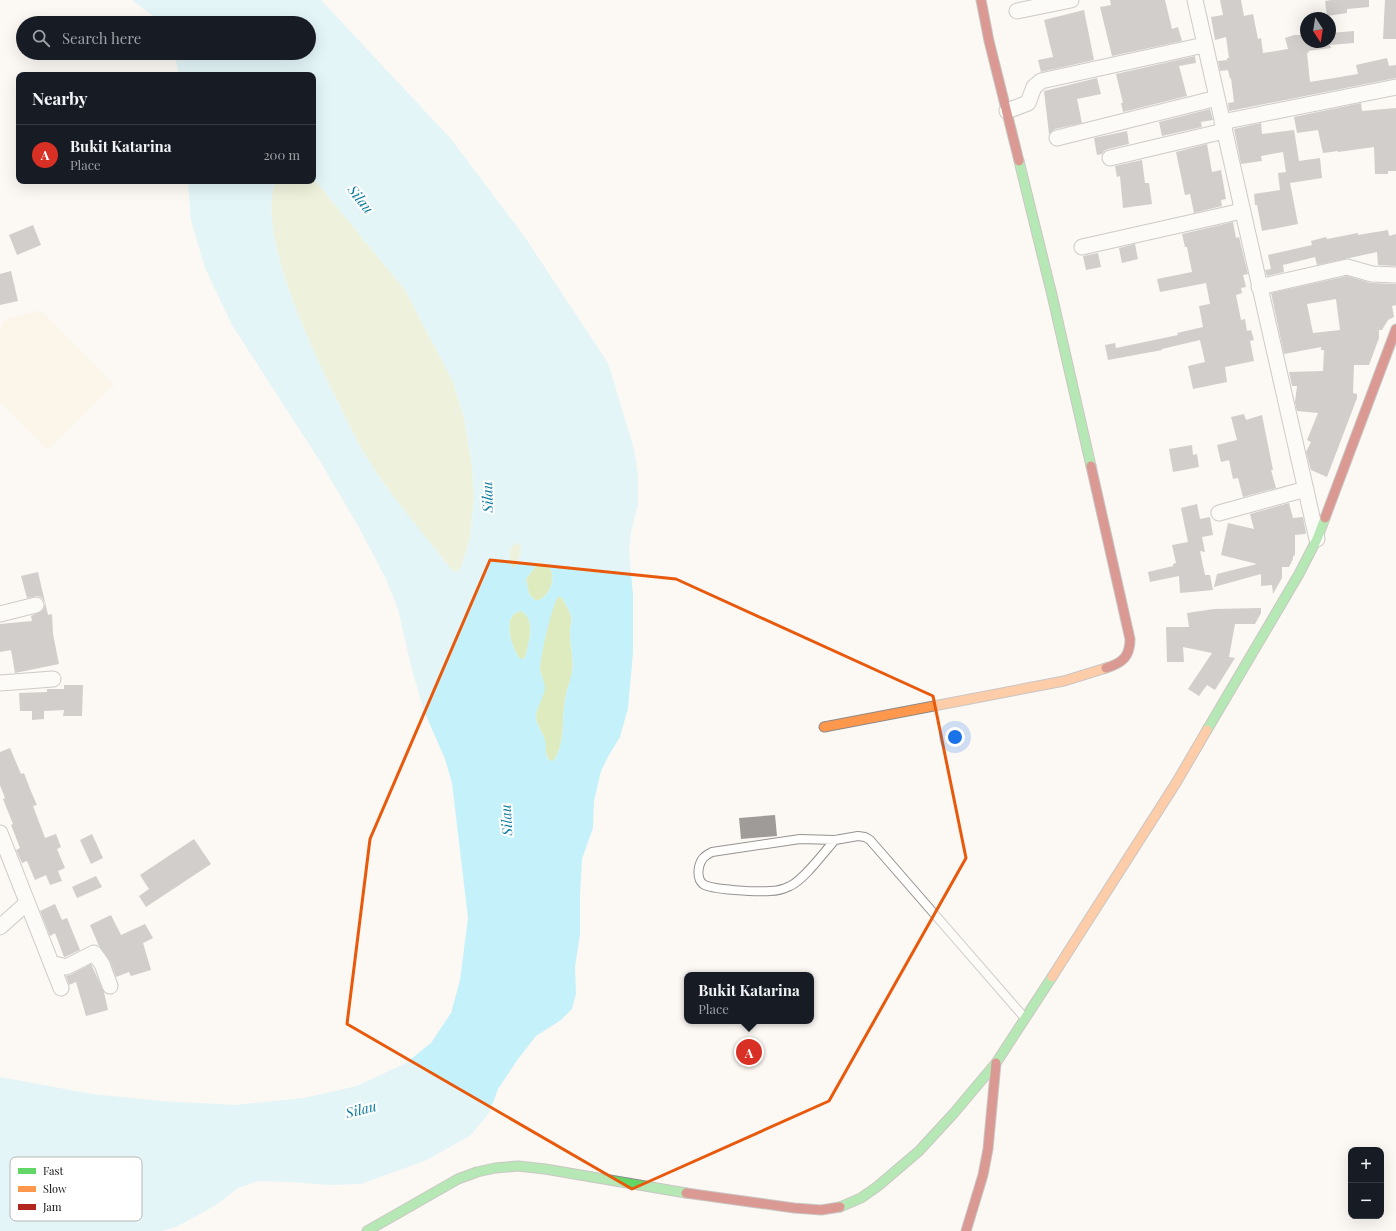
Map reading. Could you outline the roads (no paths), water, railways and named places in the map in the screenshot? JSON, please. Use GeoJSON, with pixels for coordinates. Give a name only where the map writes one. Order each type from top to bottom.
{"type":"FeatureCollection","features":[{"type":"Feature","properties":{"kind":"main road"},"geometry":{"type":"LineString","coordinates":[[824,727],[1064,681],[1112,666],[1125,658],[1130,649],[1130,639],[1059,326],[989,41],[981,0]]}},
{"type":"Feature","properties":{"kind":"main road"},"geometry":{"type":"LineString","coordinates":[[367,1231],[458,1179],[477,1172],[495,1168],[518,1166],[545,1169],[700,1195],[794,1208],[821,1210],[843,1206],[861,1198],[878,1186],[919,1151],[954,1113],[996,1063],[1026,1019],[1176,783],[1299,574],[1317,539],[1396,329]]}},
{"type":"Feature","properties":{"kind":"main road"},"geometry":{"type":"LineString","coordinates":[[966,1231],[983,1175],[988,1149],[996,1063]]}},
{"type":"Feature","properties":{"kind":"street"},"geometry":{"type":"LineString","coordinates":[[1017,11],[1072,0]]}},
{"type":"Feature","properties":{"kind":"street"},"geometry":{"type":"LineString","coordinates":[[1195,0],[1317,539]]}},
{"type":"Feature","properties":{"kind":"street"},"geometry":{"type":"LineString","coordinates":[[1007,111],[1028,103],[1034,86],[1041,81],[1204,45]]}},
{"type":"Feature","properties":{"kind":"street"},"geometry":{"type":"LineString","coordinates":[[1110,158],[1223,126],[1396,87]]}},
{"type":"Feature","properties":{"kind":"street"},"geometry":{"type":"LineString","coordinates":[[1057,138],[1217,98]]}},
{"type":"Feature","properties":{"kind":"street"},"geometry":{"type":"LineString","coordinates":[[1082,247],[1242,210]]}},
{"type":"Feature","properties":{"kind":"street"},"geometry":{"type":"LineString","coordinates":[[1259,287],[1347,268],[1372,274],[1396,275]]}},
{"type":"Feature","properties":{"kind":"street"},"geometry":{"type":"LineString","coordinates":[[1219,513],[1306,489]]}},
{"type":"Feature","properties":{"kind":"street"},"geometry":{"type":"LineString","coordinates":[[0,614],[36,605]]}},
{"type":"Feature","properties":{"kind":"street"},"geometry":{"type":"LineString","coordinates":[[0,683],[53,679]]}},
{"type":"Feature","properties":{"kind":"street"},"geometry":{"type":"LineString","coordinates":[[0,833],[61,988]]}},
{"type":"Feature","properties":{"kind":"street"},"geometry":{"type":"LineString","coordinates":[[0,927],[27,903]]}},
{"type":"Feature","properties":{"kind":"street"},"geometry":{"type":"LineString","coordinates":[[51,963],[66,967],[94,953],[102,964],[110,986]]}},
{"type":"Feature","properties":{"kind":"lane"},"geometry":{"type":"LineString","coordinates":[[835,840],[800,879],[792,886],[782,889],[770,891],[714,888],[702,884],[699,879],[698,872],[700,861],[705,855],[712,852],[800,839],[835,840],[858,836],[865,837],[870,840],[1026,1019]]}},
{"type":"Feature","properties":{"kind":"water","name":"Silau"},"geometry":{"type":"Polygon","coordinates":[[[132,0],[321,0],[451,139],[524,236],[608,363],[634,449],[638,475],[638,505],[631,532],[629,550],[633,594],[633,653],[628,708],[620,737],[601,771],[594,801],[593,828],[582,859],[580,935],[575,967],[576,994],[572,1009],[561,1020],[536,1036],[518,1059],[498,1089],[489,1113],[471,1135],[427,1160],[361,1184],[329,1185],[258,1181],[238,1188],[216,1205],[176,1227],[161,1231],[0,1231],[0,1077],[92,1094],[161,1101],[235,1105],[304,1098],[357,1086],[406,1063],[431,1043],[451,1013],[460,980],[468,918],[452,783],[445,759],[424,711],[412,670],[398,609],[386,579],[361,531],[323,466],[232,325],[205,268],[191,220],[188,184],[275,184],[272,204],[273,229],[279,257],[298,315],[321,367],[357,441],[376,472],[386,487],[451,569],[455,572],[461,567],[470,538],[474,500],[472,466],[464,418],[453,382],[405,290],[316,182],[316,72],[178,72],[176,60],[316,60],[316,16],[153,16],[132,0]],[[516,543],[510,551],[510,562],[513,568],[520,555],[521,545],[516,543]],[[541,562],[538,563],[526,579],[529,594],[536,601],[547,594],[552,582],[551,570],[547,565],[541,562]],[[559,596],[556,600],[550,619],[542,655],[540,670],[545,688],[537,710],[536,718],[546,743],[546,754],[550,761],[554,760],[558,753],[562,738],[564,708],[573,668],[570,637],[571,615],[564,601],[559,596]],[[521,611],[511,618],[509,625],[511,640],[514,648],[520,659],[522,659],[525,656],[529,643],[530,625],[529,619],[521,611]]]}},
{"type":"Feature","properties":{"kind":"place","name":"Bukit Katarina"},"geometry":{"type":"Point","coordinates":[749,1052]}}]}
